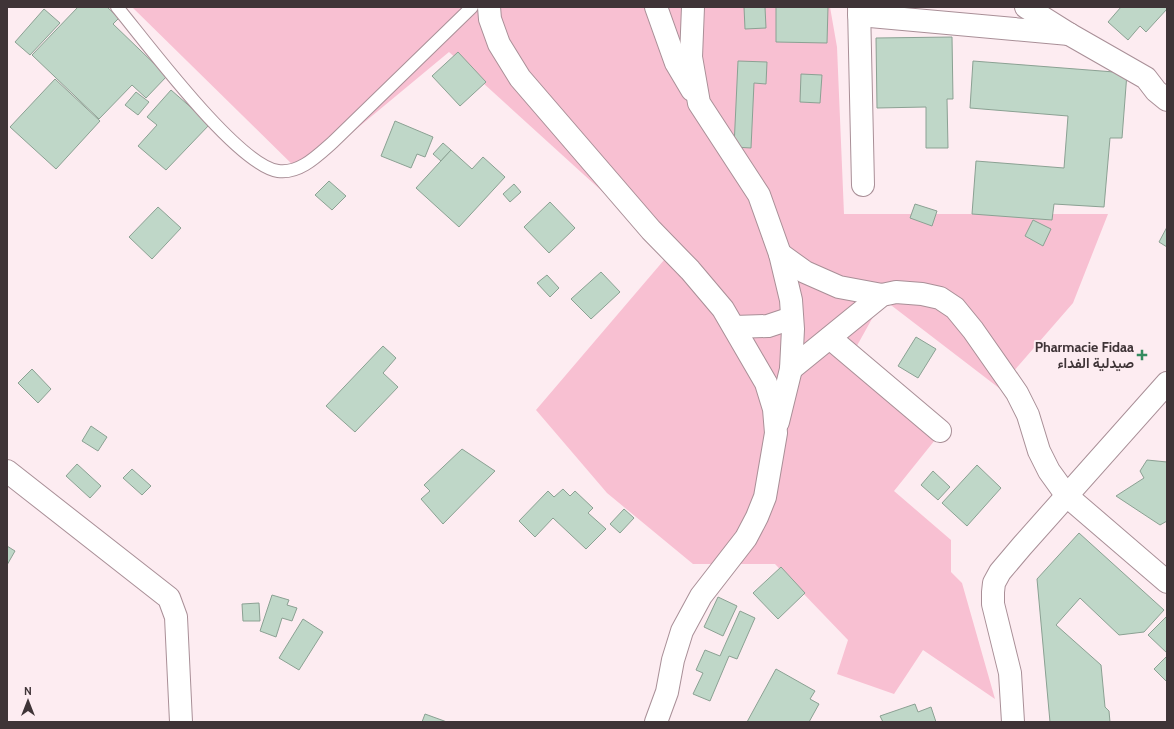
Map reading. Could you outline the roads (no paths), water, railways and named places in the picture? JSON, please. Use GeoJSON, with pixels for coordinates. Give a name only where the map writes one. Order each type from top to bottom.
{"type":"FeatureCollection","features":[{"type":"Feature","properties":{"kind":"street"},"geometry":{"type":"LineString","coordinates":[[489,7],[490,19],[499,44],[520,78],[651,230],[690,270],[723,309],[766,383],[774,409],[776,433]]}},
{"type":"Feature","properties":{"kind":"street"},"geometry":{"type":"LineString","coordinates":[[656,7],[676,63],[699,103],[759,195],[780,254],[791,300],[792,318],[790,369],[776,433],[765,497],[746,538],[701,596],[682,631],[673,660],[667,692],[656,722]]}},
{"type":"Feature","properties":{"kind":"street"},"geometry":{"type":"LineString","coordinates":[[693,7],[691,57],[699,103]]}},
{"type":"Feature","properties":{"kind":"street"},"geometry":{"type":"LineString","coordinates":[[1026,7],[1069,34],[1156,78],[1156,91],[1167,100]]}},
{"type":"Feature","properties":{"kind":"street"},"geometry":{"type":"LineString","coordinates":[[863,185],[859,11],[1069,34]]}},
{"type":"Feature","properties":{"kind":"street"},"geometry":{"type":"LineString","coordinates":[[780,254],[805,272],[838,287],[882,295],[896,292],[922,294],[940,298],[955,308],[978,337],[1017,393],[1028,415],[1039,451],[1049,472],[1067,496],[1167,582]]}},
{"type":"Feature","properties":{"kind":"street"},"geometry":{"type":"LineString","coordinates":[[790,369],[882,295]]}},
{"type":"Feature","properties":{"kind":"street"},"geometry":{"type":"LineString","coordinates":[[734,327],[768,326],[792,318]]}},
{"type":"Feature","properties":{"kind":"street"},"geometry":{"type":"LineString","coordinates":[[830,338],[940,432]]}},
{"type":"Feature","properties":{"kind":"street"},"geometry":{"type":"LineString","coordinates":[[1013,722],[1010,673],[993,604],[994,582],[1000,572],[1167,383]]}},
{"type":"Feature","properties":{"kind":"street"},"geometry":{"type":"LineString","coordinates":[[7,471],[169,598],[176,617],[181,722]]}},
{"type":"Feature","properties":{"kind":"lane"},"geometry":{"type":"LineString","coordinates":[[117,7],[204,113],[257,162],[278,171],[300,167],[333,142],[472,7]]}},
{"type":"Feature","properties":{"kind":"place","name":"Pharmacie Fidaa صيدلية الفداء"},"geometry":{"type":"Point","coordinates":[1142,355]}}]}
